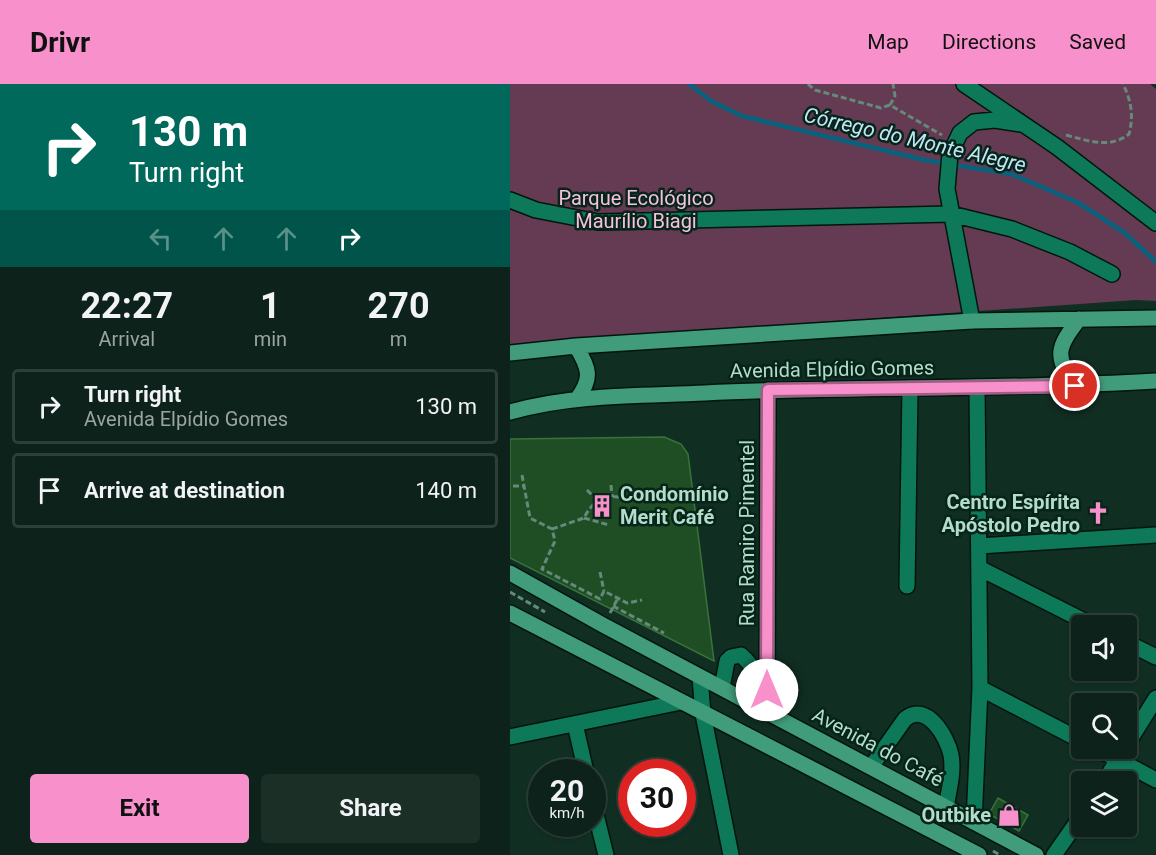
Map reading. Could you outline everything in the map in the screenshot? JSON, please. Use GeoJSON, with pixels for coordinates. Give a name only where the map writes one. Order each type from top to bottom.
{"type":"FeatureCollection","features":[{"type":"Feature","properties":{"kind":"main road","name":"Avenida Elpídio Gomes"},"geometry":{"type":"LineString","coordinates":[[510,353],[576,346],[972,321],[1156,318]]}},
{"type":"Feature","properties":{"kind":"main road"},"geometry":{"type":"LineString","coordinates":[[1075,386],[1062,368],[1061,355],[1062,341],[1079,319]]}},
{"type":"Feature","properties":{"kind":"main road"},"geometry":{"type":"LineString","coordinates":[[576,346],[586,364],[588,376],[585,388],[577,399]]}},
{"type":"Feature","properties":{"kind":"main road","name":"Avenida Elpídio Gomes"},"geometry":{"type":"LineString","coordinates":[[510,412],[577,399],[768,390],[1075,386],[1156,381]]}},
{"type":"Feature","properties":{"kind":"main road","name":"Avenida do Café"},"geometry":{"type":"LineString","coordinates":[[510,573],[700,677],[1036,855]]}},
{"type":"Feature","properties":{"kind":"main road"},"geometry":{"type":"LineString","coordinates":[[510,614],[972,854]]}},
{"type":"Feature","properties":{"kind":"street"},"geometry":{"type":"LineString","coordinates":[[964,84],[1057,147],[1156,223]]}},
{"type":"Feature","properties":{"kind":"street"},"geometry":{"type":"LineString","coordinates":[[972,321],[946,180],[952,147],[960,133],[974,122],[996,120],[1021,124]]}},
{"type":"Feature","properties":{"kind":"street"},"geometry":{"type":"LineString","coordinates":[[510,200],[537,210],[598,222],[951,214],[1012,229],[1070,252],[1113,274]]}},
{"type":"Feature","properties":{"kind":"street"},"geometry":{"type":"LineString","coordinates":[[974,822],[980,688],[977,387]]}},
{"type":"Feature","properties":{"kind":"street"},"geometry":{"type":"LineString","coordinates":[[907,586],[910,388]]}},
{"type":"Feature","properties":{"kind":"street","name":"Rua Ramiro Pimentel"},"geometry":{"type":"LineString","coordinates":[[762,710],[768,390]]}},
{"type":"Feature","properties":{"kind":"street"},"geometry":{"type":"LineString","coordinates":[[978,546],[1156,535]]}},
{"type":"Feature","properties":{"kind":"street"},"geometry":{"type":"LineString","coordinates":[[979,568],[1072,615]]}},
{"type":"Feature","properties":{"kind":"street"},"geometry":{"type":"LineString","coordinates":[[1137,648],[1156,657]]}},
{"type":"Feature","properties":{"kind":"street"},"geometry":{"type":"LineString","coordinates":[[722,688],[727,661],[731,657],[741,655],[749,662],[757,677],[762,710]]}},
{"type":"Feature","properties":{"kind":"street"},"geometry":{"type":"LineString","coordinates":[[700,677],[704,714],[731,855]]}},
{"type":"Feature","properties":{"kind":"street"},"geometry":{"type":"LineString","coordinates":[[980,688],[1071,735]]}},
{"type":"Feature","properties":{"kind":"street"},"geometry":{"type":"LineString","coordinates":[[1137,729],[1156,698]]}},
{"type":"Feature","properties":{"kind":"street"},"geometry":{"type":"LineString","coordinates":[[510,737],[681,702]]}},
{"type":"Feature","properties":{"kind":"street"},"geometry":{"type":"LineString","coordinates":[[871,767],[911,713],[920,713],[930,718],[944,736],[951,755],[951,775],[946,807]]}},
{"type":"Feature","properties":{"kind":"street"},"geometry":{"type":"LineString","coordinates":[[575,724],[583,759]]}},
{"type":"Feature","properties":{"kind":"street"},"geometry":{"type":"LineString","coordinates":[[1131,759],[1156,780]]}},
{"type":"Feature","properties":{"kind":"street"},"geometry":{"type":"LineString","coordinates":[[1054,855],[1071,831]]}},
{"type":"Feature","properties":{"kind":"street"},"geometry":{"type":"LineString","coordinates":[[602,837],[606,855]]}},
{"type":"Feature","properties":{"kind":"path"},"geometry":{"type":"LineString","coordinates":[[808,84],[815,90],[881,108],[890,105],[895,96],[893,84]]}},
{"type":"Feature","properties":{"kind":"path"},"geometry":{"type":"LineString","coordinates":[[1062,134],[1107,143],[1119,142],[1129,134],[1132,115],[1129,97],[1123,84]]}},
{"type":"Feature","properties":{"kind":"path"},"geometry":{"type":"LineString","coordinates":[[890,105],[952,147]]}},
{"type":"Feature","properties":{"kind":"path"},"geometry":{"type":"LineString","coordinates":[[522,475],[530,518],[552,529],[585,518],[609,525]]}},
{"type":"Feature","properties":{"kind":"path"},"geometry":{"type":"LineString","coordinates":[[611,485],[612,497]]}},
{"type":"Feature","properties":{"kind":"path"},"geometry":{"type":"LineString","coordinates":[[513,486],[524,486]]}},
{"type":"Feature","properties":{"kind":"path"},"geometry":{"type":"LineString","coordinates":[[587,490],[597,500]]}},
{"type":"Feature","properties":{"kind":"path"},"geometry":{"type":"LineString","coordinates":[[585,518],[590,507],[597,500],[619,497],[627,500],[635,491]]}},
{"type":"Feature","properties":{"kind":"path"},"geometry":{"type":"LineString","coordinates":[[552,529],[555,541],[542,569],[600,599],[604,591],[600,572]]}},
{"type":"Feature","properties":{"kind":"path"},"geometry":{"type":"LineString","coordinates":[[604,591],[627,603],[642,600]]}},
{"type":"Feature","properties":{"kind":"path"},"geometry":{"type":"LineString","coordinates":[[613,606],[664,633]]}},
{"type":"Feature","properties":{"kind":"green space","name":"Parque Ecológico Maurílio Biagi"},"geometry":{"type":"Polygon","coordinates":[[[510,84],[1150,84],[1156,89],[1156,301],[1136,300],[510,344],[510,84]]]}},
{"type":"Feature","properties":{"kind":"building","name":"Condomínio Merit Café"},"geometry":{"type":"Polygon","coordinates":[[[664,437],[681,444],[688,454],[714,661],[510,558],[510,439],[664,437]]]}},
{"type":"Feature","properties":{"kind":"building","name":"Outbike"},"geometry":{"type":"Polygon","coordinates":[[[998,798],[1028,815],[1019,831],[989,814],[998,798]]]}},
{"type":"Feature","properties":{"kind":"waterway","name":"Córrego do Monte Alegre"},"geometry":{"type":"LineString","coordinates":[[689,84],[711,101],[742,116],[924,160],[1011,174],[1077,202],[1125,233],[1156,262]]}},
{"type":"Feature","properties":{"kind":"place","name":"Condomínio Merit Café"},"geometry":{"type":"Point","coordinates":[602,506]}},
{"type":"Feature","properties":{"kind":"place","name":"Centro Espírita Apóstolo Pedro"},"geometry":{"type":"Point","coordinates":[1098,513]}},
{"type":"Feature","properties":{"kind":"place","name":"Outbike"},"geometry":{"type":"Point","coordinates":[1009,815]}},
{"type":"Feature","properties":{"kind":"route"},"geometry":{"type":"LineString","coordinates":[[767,690],[768,390],[1075,386]]}}]}
